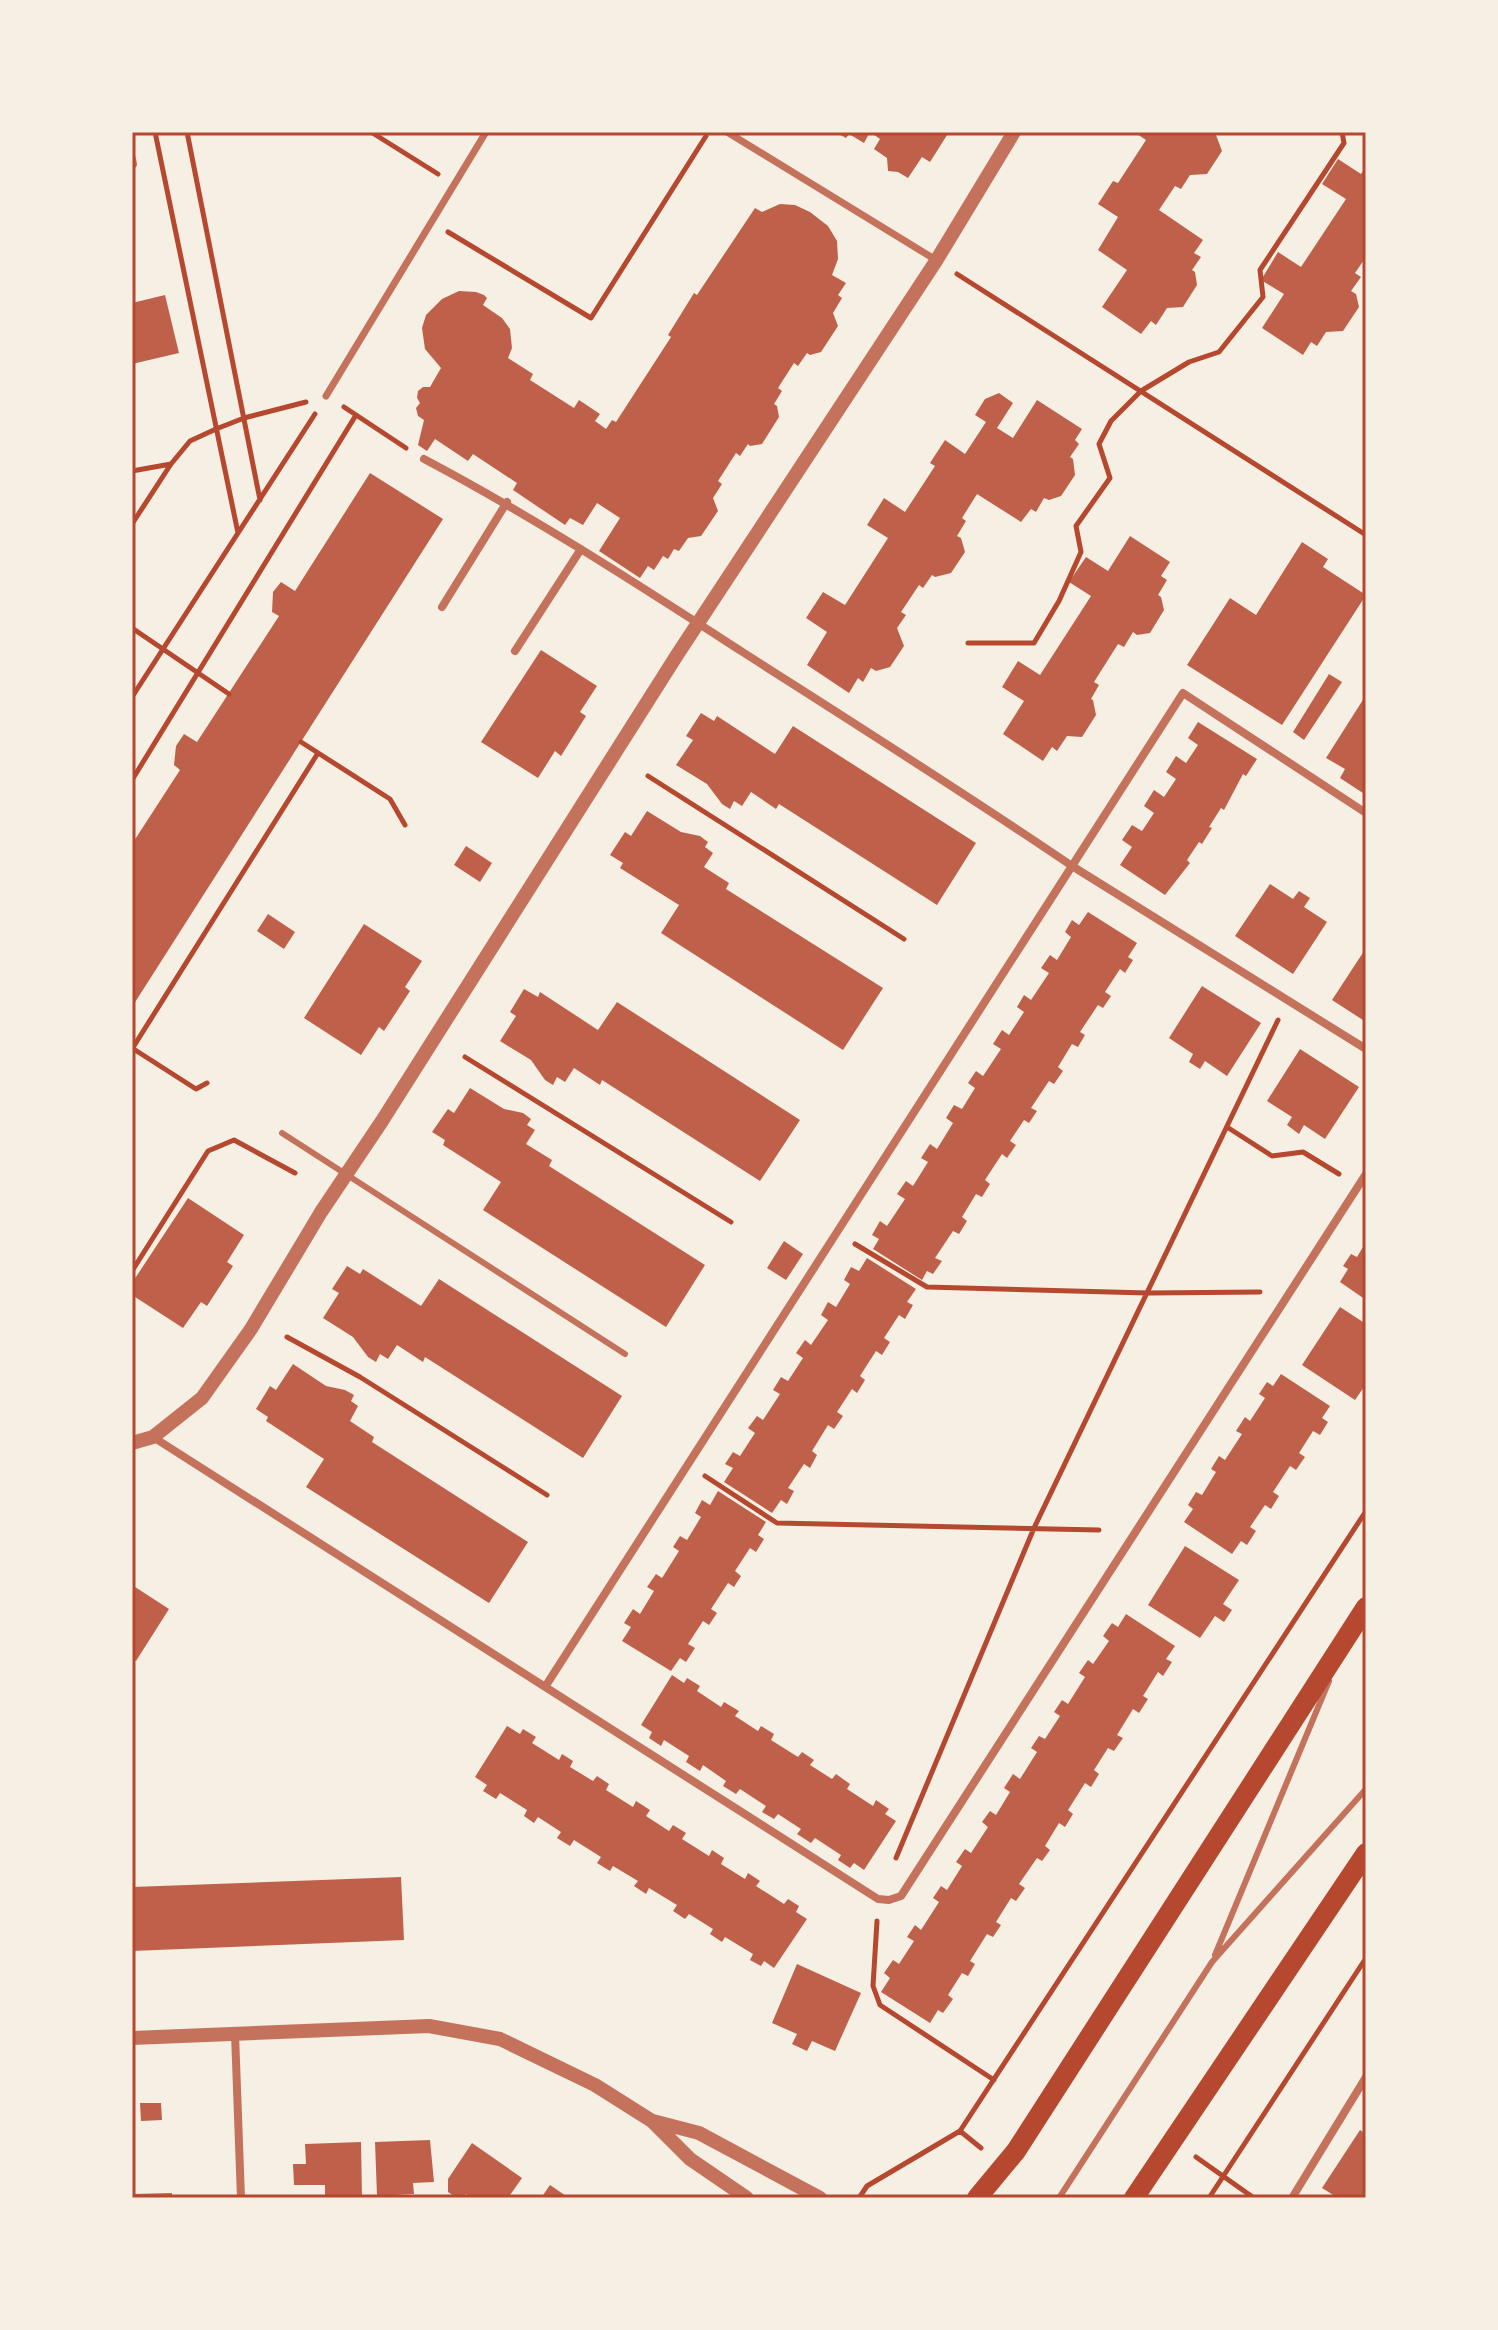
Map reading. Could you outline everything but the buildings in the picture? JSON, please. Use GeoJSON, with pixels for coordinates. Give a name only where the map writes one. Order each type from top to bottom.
{"type":"FeatureCollection","features":[{"type":"Feature","properties":{"kind":"main road"},"geometry":{"type":"LineString","coordinates":[[977,2198],[1012,2158],[1366,1607]]}},
{"type":"Feature","properties":{"kind":"main road"},"geometry":{"type":"LineString","coordinates":[[1134,2198],[1366,1853]]}},
{"type":"Feature","properties":{"kind":"street"},"geometry":{"type":"LineString","coordinates":[[326,396],[486,132]]}},
{"type":"Feature","properties":{"kind":"street"},"geometry":{"type":"LineString","coordinates":[[727,132],[936,261]]}},
{"type":"Feature","properties":{"kind":"street"},"geometry":{"type":"LineString","coordinates":[[132,1443],[153,1437],[202,1398],[251,1329],[698,622],[936,261],[1014,132]]}},
{"type":"Feature","properties":{"kind":"street"},"geometry":{"type":"LineString","coordinates":[[424,459],[507,502],[698,622],[1072,866],[1366,1049]]}},
{"type":"Feature","properties":{"kind":"street"},"geometry":{"type":"LineString","coordinates":[[442,607],[507,502]]}},
{"type":"Feature","properties":{"kind":"street"},"geometry":{"type":"LineString","coordinates":[[515,651],[581,549]]}},
{"type":"Feature","properties":{"kind":"street"},"geometry":{"type":"LineString","coordinates":[[545,1687],[1183,693],[1366,813]]}},
{"type":"Feature","properties":{"kind":"street"},"geometry":{"type":"LineString","coordinates":[[153,1437],[878,1899],[889,1900],[901,1896],[1366,1174]]}},
{"type":"Feature","properties":{"kind":"street"},"geometry":{"type":"LineString","coordinates":[[132,2038],[429,2026],[500,2039],[595,2085],[652,2121],[690,2159],[747,2198]]}},
{"type":"Feature","properties":{"kind":"street"},"geometry":{"type":"LineString","coordinates":[[235,2034],[241,2198]]}},
{"type":"Feature","properties":{"kind":"street"},"geometry":{"type":"LineString","coordinates":[[1292,2198],[1366,2077]]}},
{"type":"Feature","properties":{"kind":"street"},"geometry":{"type":"LineString","coordinates":[[652,2121],[699,2133],[820,2198]]}},
{"type":"Feature","properties":{"kind":"lane"},"geometry":{"type":"LineString","coordinates":[[282,1133],[625,1354]]}},
{"type":"Feature","properties":{"kind":"lane"},"geometry":{"type":"LineString","coordinates":[[1212,1962],[1347,1637]]}},
{"type":"Feature","properties":{"kind":"lane"},"geometry":{"type":"LineString","coordinates":[[1059,2198],[1212,1962],[1366,1789]]}},
{"type":"Feature","properties":{"kind":"path"},"geometry":{"type":"LineString","coordinates":[[155,132],[238,533]]}},
{"type":"Feature","properties":{"kind":"path"},"geometry":{"type":"LineString","coordinates":[[187,132],[260,500]]}},
{"type":"Feature","properties":{"kind":"path"},"geometry":{"type":"LineString","coordinates":[[371,132],[454,184]]}},
{"type":"Feature","properties":{"kind":"path"},"geometry":{"type":"LineString","coordinates":[[432,222],[591,318],[709,132]]}},
{"type":"Feature","properties":{"kind":"path"},"geometry":{"type":"LineString","coordinates":[[968,643],[1034,643],[1059,601],[1081,552],[1076,526],[1110,478],[1099,444],[1111,421],[1141,391],[1189,362],[1219,352],[1263,297],[1260,270],[1344,143],[1342,132]]}},
{"type":"Feature","properties":{"kind":"path"},"geometry":{"type":"LineString","coordinates":[[936,261],[1366,535]]}},
{"type":"Feature","properties":{"kind":"path"},"geometry":{"type":"LineString","coordinates":[[132,697],[326,396]]}},
{"type":"Feature","properties":{"kind":"path"},"geometry":{"type":"LineString","coordinates":[[132,524],[190,441],[244,418],[326,396],[424,459]]}},
{"type":"Feature","properties":{"kind":"path"},"geometry":{"type":"LineString","coordinates":[[132,780],[356,415]]}},
{"type":"Feature","properties":{"kind":"path"},"geometry":{"type":"LineString","coordinates":[[132,471],[171,464]]}},
{"type":"Feature","properties":{"kind":"path"},"geometry":{"type":"LineString","coordinates":[[132,628],[229,694]]}},
{"type":"Feature","properties":{"kind":"path"},"geometry":{"type":"LineString","coordinates":[[301,742],[390,799],[405,825]]}},
{"type":"Feature","properties":{"kind":"path"},"geometry":{"type":"LineString","coordinates":[[207,1083],[196,1089],[132,1048],[318,753]]}},
{"type":"Feature","properties":{"kind":"path"},"geometry":{"type":"LineString","coordinates":[[648,776],[904,939]]}},
{"type":"Feature","properties":{"kind":"path"},"geometry":{"type":"LineString","coordinates":[[994,2080],[880,2005],[873,1986],[878,1899],[1034,1528],[1287,1001]]}},
{"type":"Feature","properties":{"kind":"path"},"geometry":{"type":"LineString","coordinates":[[465,1057],[731,1222]]}},
{"type":"Feature","properties":{"kind":"path"},"geometry":{"type":"LineString","coordinates":[[1227,1127],[1272,1156],[1303,1152],[1359,1185]]}},
{"type":"Feature","properties":{"kind":"path"},"geometry":{"type":"LineString","coordinates":[[132,1271],[136,1259],[208,1151],[234,1140],[295,1173]]}},
{"type":"Feature","properties":{"kind":"path"},"geometry":{"type":"LineString","coordinates":[[837,1233],[927,1287],[1148,1293],[1260,1292]]}},
{"type":"Feature","properties":{"kind":"path"},"geometry":{"type":"LineString","coordinates":[[287,1337],[360,1377],[547,1495]]}},
{"type":"Feature","properties":{"kind":"path"},"geometry":{"type":"LineString","coordinates":[[687,1465],[777,1523],[1099,1530]]}},
{"type":"Feature","properties":{"kind":"path"},"geometry":{"type":"LineString","coordinates":[[859,2198],[867,2186],[960,2131],[1366,1511]]}},
{"type":"Feature","properties":{"kind":"path"},"geometry":{"type":"LineString","coordinates":[[1209,2198],[1366,1958]]}},
{"type":"Feature","properties":{"kind":"path"},"geometry":{"type":"LineString","coordinates":[[1195,2156],[1254,2198]]}}]}
